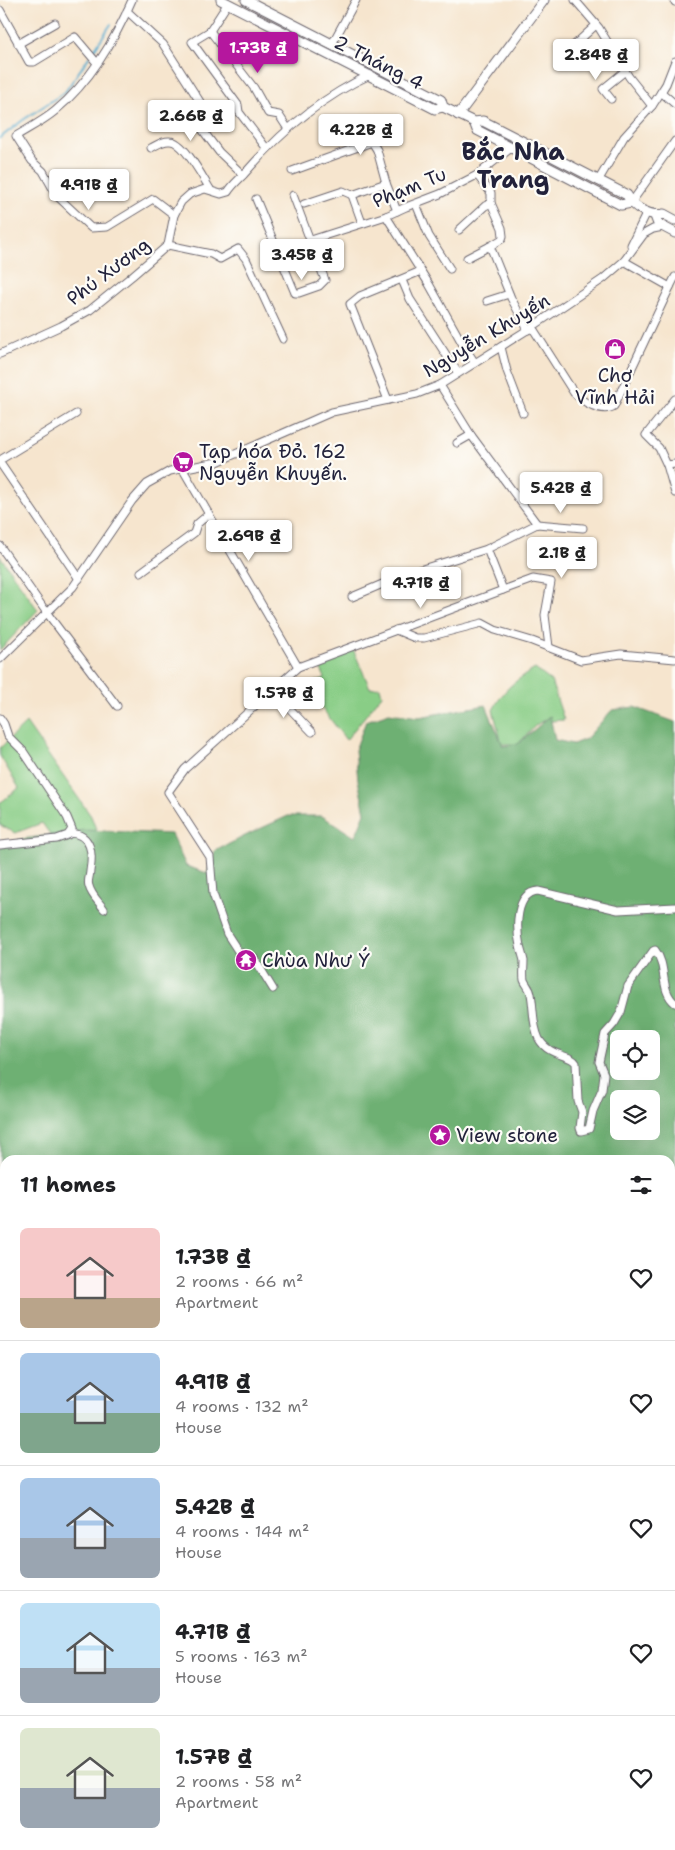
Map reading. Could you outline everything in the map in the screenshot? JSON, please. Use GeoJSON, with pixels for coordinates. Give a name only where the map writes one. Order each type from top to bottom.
{"type":"FeatureCollection","features":[{"type":"Feature","properties":{"kind":"main road","name":"2 Tháng 4"},"geometry":{"type":"LineString","coordinates":[[246,0],[441,100],[443,107]]}},
{"type":"Feature","properties":{"kind":"main road"},"geometry":{"type":"LineString","coordinates":[[458,115],[544,0]]}},
{"type":"Feature","properties":{"kind":"main road","name":"2 Tháng 4"},"geometry":{"type":"LineString","coordinates":[[224,2],[435,108],[443,107],[474,122],[483,120],[627,195],[631,203],[651,214],[662,227]]}},
{"type":"Feature","properties":{"kind":"main road","name":"2 Tháng 4"},"geometry":{"type":"LineString","coordinates":[[474,122],[477,130],[511,148],[622,205],[631,203]]}},
{"type":"Feature","properties":{"kind":"main road","name":"2 Tháng 4"},"geometry":{"type":"LineString","coordinates":[[651,214],[664,214],[675,220]]}},
{"type":"Feature","properties":{"kind":"main road"},"geometry":{"type":"LineString","coordinates":[[662,227],[675,233]]}},
{"type":"Feature","properties":{"kind":"street"},"geometry":{"type":"LineString","coordinates":[[132,0],[97,63],[66,102],[40,122],[16,136],[32,161],[43,171],[57,196],[92,228],[107,227],[153,199],[174,215]]}},
{"type":"Feature","properties":{"kind":"street"},"geometry":{"type":"LineString","coordinates":[[332,44],[356,0]]}},
{"type":"Feature","properties":{"kind":"street"},"geometry":{"type":"LineString","coordinates":[[576,0],[596,25],[625,71],[652,106]]}},
{"type":"Feature","properties":{"kind":"street"},"geometry":{"type":"LineString","coordinates":[[224,2],[210,31],[192,42],[238,105],[238,112],[267,149]]}},
{"type":"Feature","properties":{"kind":"street"},"geometry":{"type":"LineString","coordinates":[[0,10],[18,44],[32,63],[76,37],[97,63]]}},
{"type":"Feature","properties":{"kind":"street"},"geometry":{"type":"LineString","coordinates":[[127,11],[163,44],[202,105]]}},
{"type":"Feature","properties":{"kind":"street"},"geometry":{"type":"LineString","coordinates":[[18,44],[55,23]]}},
{"type":"Feature","properties":{"kind":"street"},"geometry":{"type":"LineString","coordinates":[[572,47],[596,25]]}},
{"type":"Feature","properties":{"kind":"street"},"geometry":{"type":"LineString","coordinates":[[210,31],[254,88],[268,113],[279,116],[288,129]]}},
{"type":"Feature","properties":{"kind":"street"},"geometry":{"type":"LineString","coordinates":[[598,181],[624,137],[652,106],[666,84],[675,62]]}},
{"type":"Feature","properties":{"kind":"street"},"geometry":{"type":"LineString","coordinates":[[611,99],[603,89],[625,71]]}},
{"type":"Feature","properties":{"kind":"street","name":"Phú Xương"},"geometry":{"type":"LineString","coordinates":[[0,354],[90,310],[168,246],[174,215],[181,202],[190,194],[204,189],[224,194],[288,129],[350,84],[370,76]]}},
{"type":"Feature","properties":{"kind":"street"},"geometry":{"type":"LineString","coordinates":[[661,92],[675,104]]}},
{"type":"Feature","properties":{"kind":"street"},"geometry":{"type":"LineString","coordinates":[[189,112],[219,152],[243,175]]}},
{"type":"Feature","properties":{"kind":"street"},"geometry":{"type":"LineString","coordinates":[[151,148],[168,140],[178,144],[210,190]]}},
{"type":"Feature","properties":{"kind":"street"},"geometry":{"type":"LineString","coordinates":[[292,171],[370,141],[377,150],[386,183],[397,210]]}},
{"type":"Feature","properties":{"kind":"street"},"geometry":{"type":"LineString","coordinates":[[631,203],[675,141]]}},
{"type":"Feature","properties":{"kind":"street","name":"Phạm Tu"},"geometry":{"type":"LineString","coordinates":[[311,240],[362,222],[386,216],[448,191],[477,175],[511,148]]}},
{"type":"Feature","properties":{"kind":"street"},"geometry":{"type":"LineString","coordinates":[[467,258],[502,239],[503,236],[502,228],[491,202],[491,193],[477,175]]}},
{"type":"Feature","properties":{"kind":"street"},"geometry":{"type":"LineString","coordinates":[[304,204],[343,191],[352,195],[386,183]]}},
{"type":"Feature","properties":{"kind":"street"},"geometry":{"type":"LineString","coordinates":[[256,199],[295,293],[319,286],[325,280],[293,195]]}},
{"type":"Feature","properties":{"kind":"street"},"geometry":{"type":"LineString","coordinates":[[352,195],[362,222]]}},
{"type":"Feature","properties":{"kind":"street"},"geometry":{"type":"LineString","coordinates":[[458,230],[491,202]]}},
{"type":"Feature","properties":{"kind":"street"},"geometry":{"type":"LineString","coordinates":[[416,204],[429,236],[450,269]]}},
{"type":"Feature","properties":{"kind":"street","name":"Nguyễn Khuyến"},"geometry":{"type":"LineString","coordinates":[[624,261],[651,214]]}},
{"type":"Feature","properties":{"kind":"street"},"geometry":{"type":"LineString","coordinates":[[386,216],[475,363]]}},
{"type":"Feature","properties":{"kind":"street","name":"Nguyễn Khuyến"},"geometry":{"type":"LineString","coordinates":[[0,659],[65,597],[140,491],[163,474],[182,468],[198,467],[217,462],[332,412],[416,394],[440,385],[530,329],[602,279],[624,261],[644,234],[662,227]]}},
{"type":"Feature","properties":{"kind":"street"},"geometry":{"type":"LineString","coordinates":[[168,246],[210,254],[220,259],[238,249],[246,259],[283,339]]}},
{"type":"Feature","properties":{"kind":"street"},"geometry":{"type":"LineString","coordinates":[[490,246],[509,294],[530,329],[574,393],[579,398],[601,409],[610,409],[614,406],[675,277]]}},
{"type":"Feature","properties":{"kind":"street"},"geometry":{"type":"LineString","coordinates":[[624,261],[670,287]]}},
{"type":"Feature","properties":{"kind":"street"},"geometry":{"type":"LineString","coordinates":[[388,400],[350,304],[365,294],[421,271]]}},
{"type":"Feature","properties":{"kind":"street"},"geometry":{"type":"LineString","coordinates":[[402,280],[410,299],[458,373]]}},
{"type":"Feature","properties":{"kind":"street"},"geometry":{"type":"LineString","coordinates":[[487,301],[509,294]]}},
{"type":"Feature","properties":{"kind":"street"},"geometry":{"type":"LineString","coordinates":[[501,347],[507,371],[523,413]]}},
{"type":"Feature","properties":{"kind":"street"},"geometry":{"type":"LineString","coordinates":[[440,385],[471,435],[537,524]]}},
{"type":"Feature","properties":{"kind":"street"},"geometry":{"type":"LineString","coordinates":[[675,399],[646,434],[648,439],[659,448],[667,465],[675,493]]}},
{"type":"Feature","properties":{"kind":"street"},"geometry":{"type":"LineString","coordinates":[[76,414],[0,461],[79,579]]}},
{"type":"Feature","properties":{"kind":"street"},"geometry":{"type":"LineString","coordinates":[[457,443],[471,435]]}},
{"type":"Feature","properties":{"kind":"street"},"geometry":{"type":"LineString","coordinates":[[667,465],[675,464]]}},
{"type":"Feature","properties":{"kind":"street"},"geometry":{"type":"LineString","coordinates":[[182,468],[298,667]]}},
{"type":"Feature","properties":{"kind":"street"},"geometry":{"type":"LineString","coordinates":[[141,572],[194,534],[197,524],[209,514]]}},
{"type":"Feature","properties":{"kind":"street"},"geometry":{"type":"LineString","coordinates":[[352,597],[406,574],[487,549],[537,524],[583,528]]}},
{"type":"Feature","properties":{"kind":"street"},"geometry":{"type":"LineString","coordinates":[[0,546],[47,613],[117,706]]}},
{"type":"Feature","properties":{"kind":"street"},"geometry":{"type":"LineString","coordinates":[[487,549],[503,590]]}},
{"type":"Feature","properties":{"kind":"street"},"geometry":{"type":"LineString","coordinates":[[273,989],[254,958],[238,951],[227,934],[213,894],[210,857],[168,792],[185,769],[298,667],[533,579],[551,582],[545,615],[549,647]]}},
{"type":"Feature","properties":{"kind":"street"},"geometry":{"type":"LineString","coordinates":[[396,630],[415,638],[424,638],[482,623],[495,630],[549,647],[581,660],[621,654],[675,659]]}},
{"type":"Feature","properties":{"kind":"street"},"geometry":{"type":"LineString","coordinates":[[272,690],[312,732]]}},
{"type":"Feature","properties":{"kind":"street"},"geometry":{"type":"LineString","coordinates":[[0,718],[11,740],[23,751],[67,817],[72,826],[70,833]]}},
{"type":"Feature","properties":{"kind":"street"},"geometry":{"type":"LineString","coordinates":[[0,845],[57,840],[70,833],[82,836],[90,846],[92,857],[88,885],[94,897],[104,909]]}},
{"type":"Feature","properties":{"kind":"street"},"geometry":{"type":"LineString","coordinates":[[675,906],[618,910],[538,891],[527,894],[522,901],[519,936],[524,960],[525,980],[531,992],[533,1021],[538,1037],[545,1047],[556,1054],[573,1058],[576,1062],[578,1102],[582,1112],[581,1131],[588,1129],[593,1111],[601,1096],[604,1074],[599,1062],[605,1034],[621,1012],[628,986],[655,950],[660,956],[665,987],[671,1000],[675,1003]]}},
{"type":"Feature","properties":{"kind":"green space"},"geometry":{"type":"Polygon","coordinates":[[[0,556],[38,610],[0,650],[0,556]]]}},
{"type":"Feature","properties":{"kind":"green space"},"geometry":{"type":"Polygon","coordinates":[[[353,649],[370,688],[380,687],[382,695],[346,740],[319,704],[310,684],[325,678],[319,665],[353,649]]]}},
{"type":"Feature","properties":{"kind":"green space"},"geometry":{"type":"Polygon","coordinates":[[[535,669],[551,681],[564,720],[551,721],[550,716],[536,725],[518,744],[502,744],[493,710],[501,696],[510,686],[535,669]]]}},
{"type":"Feature","properties":{"kind":"green space"},"geometry":{"type":"Polygon","coordinates":[[[486,705],[503,746],[518,744],[550,716],[555,740],[573,744],[586,739],[612,710],[634,707],[675,722],[675,1155],[0,1155],[0,848],[22,839],[85,830],[171,834],[186,866],[207,873],[215,851],[288,816],[322,816],[355,837],[365,813],[358,780],[355,750],[366,721],[389,713],[419,717],[486,705]]]}},
{"type":"Feature","properties":{"kind":"green space"},"geometry":{"type":"Polygon","coordinates":[[[26,723],[91,816],[102,845],[59,847],[42,823],[15,833],[0,825],[0,803],[19,788],[0,756],[0,748],[26,723]]]}},
{"type":"Feature","properties":{"kind":"waterway"},"geometry":{"type":"LineString","coordinates":[[92,53],[111,24]]}},
{"type":"Feature","properties":{"kind":"waterway"},"geometry":{"type":"LineString","coordinates":[[0,138],[65,92],[89,57]]}},
{"type":"Feature","properties":{"kind":"place","name":"Chợ Vĩnh Hải"},"geometry":{"type":"Point","coordinates":[615,349]}},
{"type":"Feature","properties":{"kind":"place","name":"Tạp hóa Đỏ. 162 Nguyễn Khuyến."},"geometry":{"type":"Point","coordinates":[183,462]}},
{"type":"Feature","properties":{"kind":"place","name":"Chùa Như Ý"},"geometry":{"type":"Point","coordinates":[246,960]}},
{"type":"Feature","properties":{"kind":"place","name":"View stone"},"geometry":{"type":"Point","coordinates":[440,1135]}},
{"type":"Feature","properties":{"kind":"district","name":"Bắc Nha Trang"},"geometry":{"type":"Point","coordinates":[513,166]}}]}
